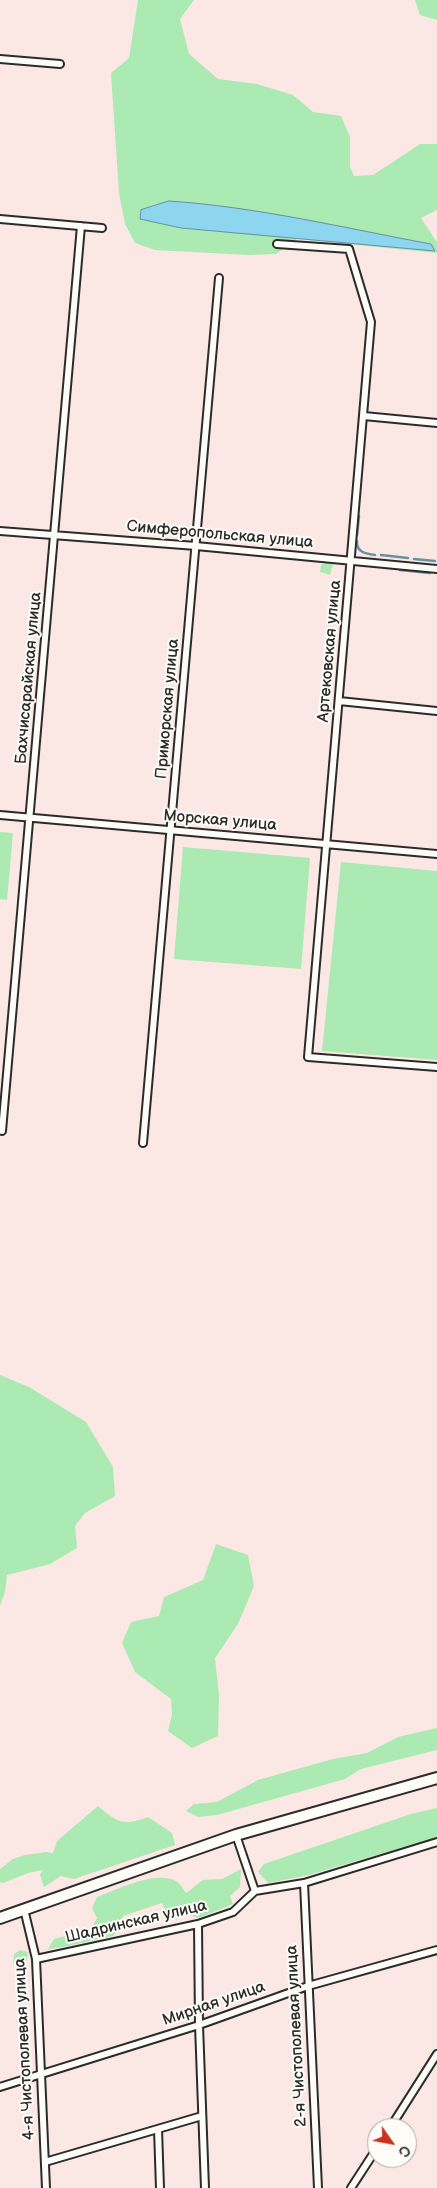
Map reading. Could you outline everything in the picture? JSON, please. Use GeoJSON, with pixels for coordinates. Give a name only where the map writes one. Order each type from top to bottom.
{"type":"FeatureCollection","features":[{"type":"Feature","properties":{"kind":"main road"},"geometry":{"type":"LineString","coordinates":[[0,1918],[236,1835],[437,1778]]}},
{"type":"Feature","properties":{"kind":"street"},"geometry":{"type":"LineString","coordinates":[[0,59],[60,64]]}},
{"type":"Feature","properties":{"kind":"street"},"geometry":{"type":"LineString","coordinates":[[0,219],[102,228]]}},
{"type":"Feature","properties":{"kind":"street","name":"Бахчисарайская улица"},"geometry":{"type":"LineString","coordinates":[[2,1131],[81,226]]}},
{"type":"Feature","properties":{"kind":"street","name":"Артековская улица"},"geometry":{"type":"LineString","coordinates":[[277,244],[349,249],[371,322],[308,1057],[437,1067]]}},
{"type":"Feature","properties":{"kind":"street","name":"Приморская улица"},"geometry":{"type":"LineString","coordinates":[[143,1143],[218,278]]}},
{"type":"Feature","properties":{"kind":"street"},"geometry":{"type":"LineString","coordinates":[[364,416],[437,423]]}},
{"type":"Feature","properties":{"kind":"street","name":"Симферопольская улица"},"geometry":{"type":"LineString","coordinates":[[0,531],[196,546],[437,568]]}},
{"type":"Feature","properties":{"kind":"street"},"geometry":{"type":"LineString","coordinates":[[339,701],[437,711]]}},
{"type":"Feature","properties":{"kind":"street","name":"Морская улица"},"geometry":{"type":"LineString","coordinates":[[0,815],[437,854]]}},
{"type":"Feature","properties":{"kind":"street"},"geometry":{"type":"LineString","coordinates":[[236,1835],[255,1891],[304,1882],[437,1842]]}},
{"type":"Feature","properties":{"kind":"street","name":"2-я Чистополевая улица"},"geometry":{"type":"LineString","coordinates":[[304,1882],[318,2188]]}},
{"type":"Feature","properties":{"kind":"street","name":"Шадринская улица"},"geometry":{"type":"LineString","coordinates":[[36,1959],[198,1924],[233,1912],[255,1891]]}},
{"type":"Feature","properties":{"kind":"street","name":"4-я Чистополевая улица"},"geometry":{"type":"LineString","coordinates":[[24,1909],[36,1959],[46,2188]]}},
{"type":"Feature","properties":{"kind":"street"},"geometry":{"type":"LineString","coordinates":[[198,1924],[199,2025],[205,2188]]}},
{"type":"Feature","properties":{"kind":"street","name":"Мирная улица"},"geometry":{"type":"LineString","coordinates":[[0,2087],[199,2025],[308,1986],[437,1950]]}},
{"type":"Feature","properties":{"kind":"street"},"geometry":{"type":"LineString","coordinates":[[396,2118],[437,2054]]}},
{"type":"Feature","properties":{"kind":"street"},"geometry":{"type":"LineString","coordinates":[[45,2162],[202,2116]]}},
{"type":"Feature","properties":{"kind":"street"},"geometry":{"type":"LineString","coordinates":[[158,2129],[160,2188]]}},
{"type":"Feature","properties":{"kind":"street"},"geometry":{"type":"LineString","coordinates":[[351,2188],[367,2163]]}},
{"type":"Feature","properties":{"kind":"green space"},"geometry":{"type":"Polygon","coordinates":[[[138,0],[194,0],[180,19],[189,54],[218,79],[257,84],[293,95],[313,112],[341,116],[350,137],[350,167],[354,176],[373,175],[420,144],[437,144],[437,210],[421,218],[437,242],[437,253],[297,239],[276,254],[248,255],[155,250],[135,243],[125,224],[119,193],[111,73],[129,58],[138,0]]]}},
{"type":"Feature","properties":{"kind":"green space"},"geometry":{"type":"Polygon","coordinates":[[[415,0],[437,0],[437,20],[420,15],[415,0]]]}},
{"type":"Feature","properties":{"kind":"green space"},"geometry":{"type":"Polygon","coordinates":[[[325,563],[333,564],[330,575],[320,572],[321,565],[325,563]]]}},
{"type":"Feature","properties":{"kind":"green space"},"geometry":{"type":"Polygon","coordinates":[[[0,832],[13,833],[7,900],[0,899],[0,832]]]}},
{"type":"Feature","properties":{"kind":"green space"},"geometry":{"type":"Polygon","coordinates":[[[183,847],[310,858],[301,969],[174,959],[183,847]]]}},
{"type":"Feature","properties":{"kind":"green space"},"geometry":{"type":"Polygon","coordinates":[[[341,862],[437,871],[437,1060],[322,1051],[341,862]]]}},
{"type":"Feature","properties":{"kind":"green space"},"geometry":{"type":"Polygon","coordinates":[[[0,1375],[29,1387],[86,1422],[113,1467],[115,1496],[85,1513],[75,1526],[77,1548],[50,1564],[7,1575],[5,1592],[0,1606],[0,1375]]]}},
{"type":"Feature","properties":{"kind":"green space"},"geometry":{"type":"Polygon","coordinates":[[[216,1544],[248,1555],[254,1586],[238,1624],[215,1658],[219,1695],[218,1736],[192,1748],[168,1731],[172,1715],[171,1699],[135,1672],[122,1643],[131,1622],[159,1616],[164,1597],[203,1580],[216,1544]]]}},
{"type":"Feature","properties":{"kind":"green space"},"geometry":{"type":"Polygon","coordinates":[[[437,1728],[437,1750],[361,1769],[345,1779],[217,1815],[198,1817],[186,1811],[194,1804],[217,1802],[258,1780],[333,1759],[367,1753],[398,1737],[437,1728]]]}},
{"type":"Feature","properties":{"kind":"green space"},"geometry":{"type":"Polygon","coordinates":[[[98,1806],[121,1821],[126,1822],[148,1817],[172,1833],[175,1845],[74,1879],[61,1876],[44,1887],[40,1875],[43,1870],[28,1873],[3,1883],[0,1882],[0,1869],[13,1859],[25,1855],[53,1853],[57,1841],[98,1806]]]}},
{"type":"Feature","properties":{"kind":"green space"},"geometry":{"type":"Polygon","coordinates":[[[437,1808],[437,1837],[309,1875],[268,1883],[258,1872],[264,1864],[411,1814],[437,1808]]]}},
{"type":"Feature","properties":{"kind":"green space"},"geometry":{"type":"Polygon","coordinates":[[[241,1869],[240,1887],[230,1896],[233,1904],[199,1918],[189,1915],[170,1920],[162,1903],[123,1916],[122,1924],[113,1936],[48,1949],[54,1939],[91,1929],[97,1918],[92,1908],[97,1897],[136,1882],[157,1878],[167,1878],[176,1881],[186,1893],[203,1880],[222,1879],[241,1869]]]}},
{"type":"Feature","properties":{"kind":"green space"},"geometry":{"type":"Polygon","coordinates":[[[20,1950],[28,1952],[27,1960],[21,1965],[13,1964],[14,1954],[20,1950]]]}},
{"type":"Feature","properties":{"kind":"water"},"geometry":{"type":"Polygon","coordinates":[[[169,201],[235,208],[301,219],[431,244],[435,251],[181,228],[140,219],[141,210],[169,201]]]}},
{"type":"Feature","properties":{"kind":"waterway"},"geometry":{"type":"LineString","coordinates":[[357,535],[359,516]]}},
{"type":"Feature","properties":{"kind":"waterway"},"geometry":{"type":"LineString","coordinates":[[357,541],[360,550],[375,555]]}},
{"type":"Feature","properties":{"kind":"waterway"},"geometry":{"type":"LineString","coordinates":[[381,555],[408,558]]}},
{"type":"Feature","properties":{"kind":"waterway"},"geometry":{"type":"LineString","coordinates":[[414,559],[435,561]]}},
{"type":"Feature","properties":{"kind":"waterway"},"geometry":{"type":"LineString","coordinates":[[400,570],[430,573]]}}]}
